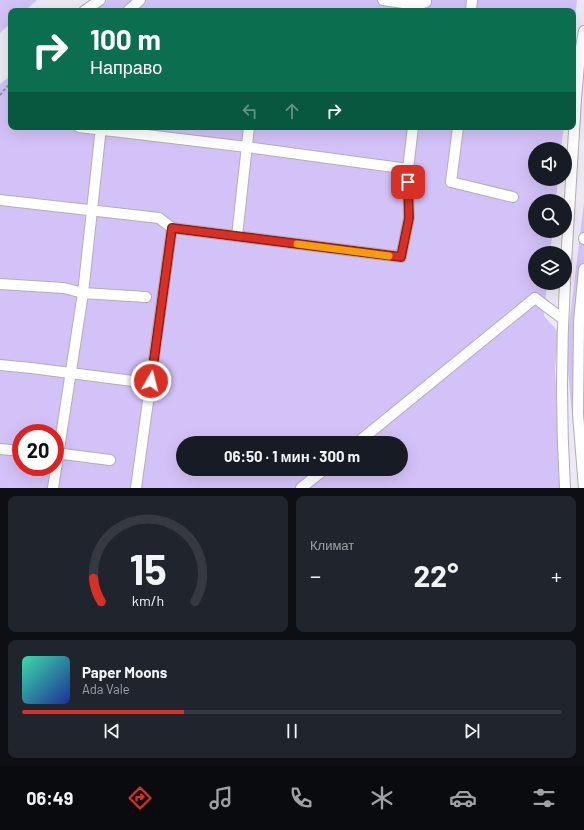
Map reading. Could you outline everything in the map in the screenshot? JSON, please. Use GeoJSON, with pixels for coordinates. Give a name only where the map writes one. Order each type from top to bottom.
{"type":"FeatureCollection","features":[{"type":"Feature","properties":{"kind":"street"},"geometry":{"type":"LineString","coordinates":[[88,8],[100,0]]}},
{"type":"Feature","properties":{"kind":"street"},"geometry":{"type":"LineString","coordinates":[[131,8],[140,0]]}},
{"type":"Feature","properties":{"kind":"street"},"geometry":{"type":"LineString","coordinates":[[383,0],[418,5],[425,4]]}},
{"type":"Feature","properties":{"kind":"street"},"geometry":{"type":"LineString","coordinates":[[576,122],[580,53],[584,31]]}},
{"type":"Feature","properties":{"kind":"street"},"geometry":{"type":"LineString","coordinates":[[62,424],[83,292],[101,130]]}},
{"type":"Feature","properties":{"kind":"street"},"geometry":{"type":"LineString","coordinates":[[116,130],[408,169]]}},
{"type":"Feature","properties":{"kind":"street"},"geometry":{"type":"LineString","coordinates":[[237,236],[249,130]]}},
{"type":"Feature","properties":{"kind":"street"},"geometry":{"type":"LineString","coordinates":[[0,200],[159,218],[172,228],[401,257],[409,218],[408,169],[413,130]]}},
{"type":"Feature","properties":{"kind":"street"},"geometry":{"type":"LineString","coordinates":[[458,130],[451,182],[513,197]]}},
{"type":"Feature","properties":{"kind":"street"},"geometry":{"type":"LineString","coordinates":[[567,246],[575,130]]}},
{"type":"Feature","properties":{"kind":"street"},"geometry":{"type":"LineString","coordinates":[[136,488],[172,228]]}},
{"type":"Feature","properties":{"kind":"street"},"geometry":{"type":"LineString","coordinates":[[584,269],[579,322],[581,354],[578,414],[582,434],[584,488]]}},
{"type":"Feature","properties":{"kind":"street"},"geometry":{"type":"LineString","coordinates":[[0,284],[64,288],[83,292],[146,297]]}},
{"type":"Feature","properties":{"kind":"street"},"geometry":{"type":"LineString","coordinates":[[565,290],[561,376],[565,488]]}},
{"type":"Feature","properties":{"kind":"street"},"geometry":{"type":"LineString","coordinates":[[366,436],[535,298],[563,318]]}},
{"type":"Feature","properties":{"kind":"street"},"geometry":{"type":"LineString","coordinates":[[0,365],[71,372],[133,381]]}},
{"type":"Feature","properties":{"kind":"street"},"geometry":{"type":"LineString","coordinates":[[0,449],[12,450]]}},
{"type":"Feature","properties":{"kind":"street"},"geometry":{"type":"LineString","coordinates":[[64,454],[110,460]]}},
{"type":"Feature","properties":{"kind":"street"},"geometry":{"type":"LineString","coordinates":[[53,488],[54,476]]}},
{"type":"Feature","properties":{"kind":"street"},"geometry":{"type":"LineString","coordinates":[[302,488],[317,476]]}},
{"type":"Feature","properties":{"kind":"path"},"geometry":{"type":"LineString","coordinates":[[0,95],[8,86]]}},
{"type":"Feature","properties":{"kind":"shaded area"},"geometry":{"type":"Polygon","coordinates":[[[0,0],[37,0],[28,8],[8,8],[8,26],[0,33],[0,0]]]}},
{"type":"Feature","properties":{"kind":"shaded area"},"geometry":{"type":"Polygon","coordinates":[[[107,0],[577,0],[576,10],[576,8],[97,8],[107,0]]]}},
{"type":"Feature","properties":{"kind":"shaded area"},"geometry":{"type":"Polygon","coordinates":[[[8,77],[8,130],[564,130],[562,142],[528,142],[528,186],[557,186],[557,194],[528,194],[528,238],[552,238],[551,246],[528,246],[528,290],[546,290],[544,316],[559,333],[555,369],[562,488],[0,488],[0,84],[8,77]]]}},
{"type":"Feature","properties":{"kind":"shaded area"},"geometry":{"type":"Polygon","coordinates":[[[584,202],[584,488],[579,488],[566,350],[584,202]]]}},
{"type":"Feature","properties":{"kind":"slow traffic"},"geometry":{"type":"LineString","coordinates":[[297,244],[389,256]]}},
{"type":"Feature","properties":{"kind":"route"},"geometry":{"type":"LineString","coordinates":[[151,381],[172,228],[401,257],[409,218],[408,182]]}}]}
